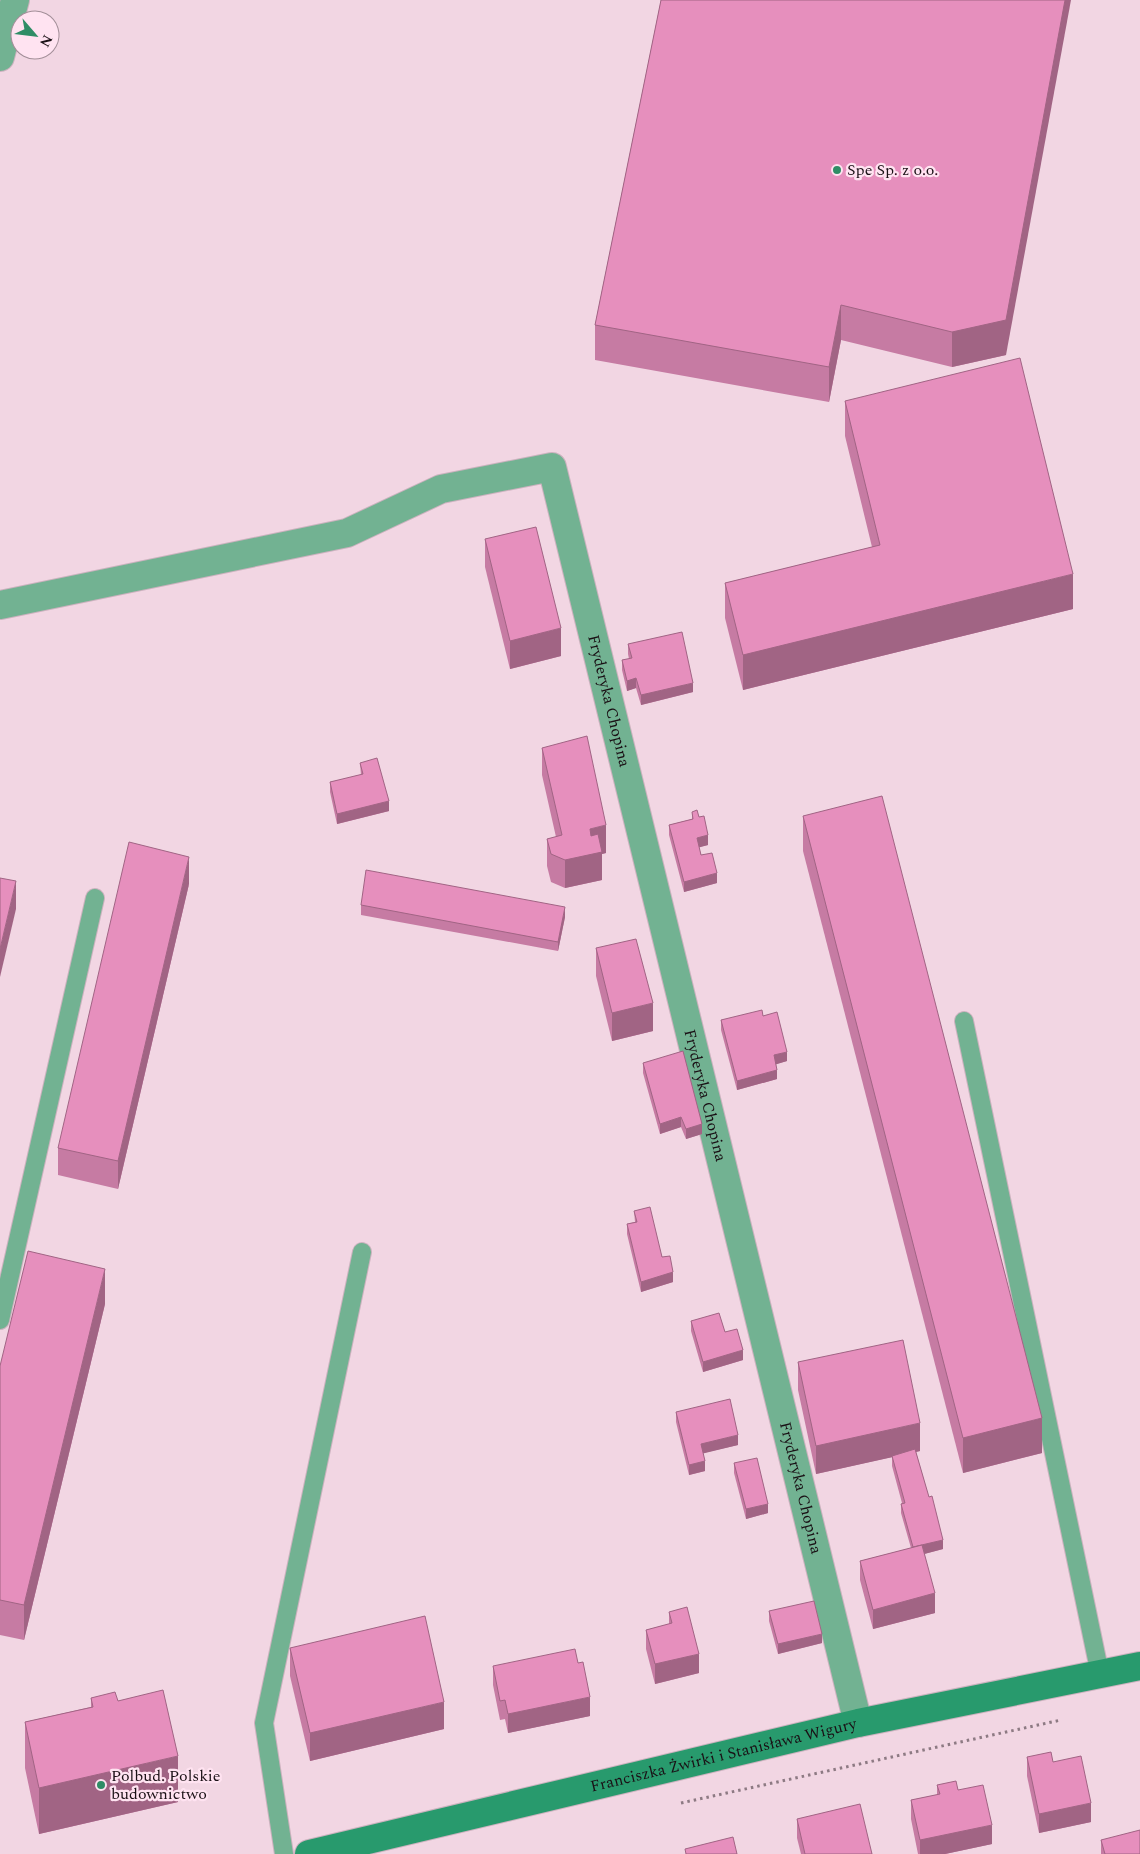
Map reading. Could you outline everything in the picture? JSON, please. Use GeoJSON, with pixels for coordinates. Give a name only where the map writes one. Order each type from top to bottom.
{"type":"FeatureCollection","features":[{"type":"Feature","properties":{"kind":"street"},"geometry":{"type":"LineString","coordinates":[[0,57],[14,0]]}},
{"type":"Feature","properties":{"kind":"street","name":"Fryderyka Chopina"},"geometry":{"type":"LineString","coordinates":[[0,605],[347,534],[441,489],[552,467],[858,1723]]}},
{"type":"Feature","properties":{"kind":"street","name":"Franciszka Żwirki i Stanisława Wigury"},"geometry":{"type":"LineString","coordinates":[[309,1854],[858,1723],[1140,1666]]}},
{"type":"Feature","properties":{"kind":"lane"},"geometry":{"type":"LineString","coordinates":[[0,1320],[95,898]]}},
{"type":"Feature","properties":{"kind":"lane"},"geometry":{"type":"LineString","coordinates":[[964,1021],[1100,1674]]}},
{"type":"Feature","properties":{"kind":"lane"},"geometry":{"type":"LineString","coordinates":[[284,1854],[264,1723],[362,1252]]}},
{"type":"Feature","properties":{"kind":"path"},"geometry":{"type":"LineString","coordinates":[[673,1805],[1064,1719]]}},
{"type":"Feature","properties":{"kind":"building","name":"Spe Sp. z o.o."},"geometry":{"type":"Polygon","coordinates":[[[661,0],[1065,0],[1006,320],[952,332],[841,305],[829,367],[595,325],[661,0]]]}},
{"type":"Feature","properties":{"kind":"building"},"geometry":{"type":"Polygon","coordinates":[[[1020,358],[1073,574],[743,655],[725,583],[880,545],[845,401],[1020,358]]]}},
{"type":"Feature","properties":{"kind":"building"},"geometry":{"type":"Polygon","coordinates":[[[536,527],[561,628],[510,641],[485,539],[536,527]]]}},
{"type":"Feature","properties":{"kind":"building"},"geometry":{"type":"Polygon","coordinates":[[[682,632],[693,683],[641,695],[636,678],[627,681],[622,660],[632,658],[628,644],[682,632]]]}},
{"type":"Feature","properties":{"kind":"building"},"geometry":{"type":"Polygon","coordinates":[[[587,736],[606,825],[590,829],[591,836],[598,834],[602,852],[565,860],[551,854],[547,839],[562,835],[542,748],[587,736]]]}},
{"type":"Feature","properties":{"kind":"building"},"geometry":{"type":"Polygon","coordinates":[[[377,758],[389,801],[337,814],[330,782],[363,774],[360,763],[377,758]]]}},
{"type":"Feature","properties":{"kind":"building"},"geometry":{"type":"Polygon","coordinates":[[[882,796],[1042,1418],[963,1438],[803,816],[882,796]]]}},
{"type":"Feature","properties":{"kind":"building"},"geometry":{"type":"Polygon","coordinates":[[[697,810],[699,817],[704,816],[708,835],[697,838],[701,855],[712,853],[717,873],[684,882],[669,825],[693,819],[692,812],[697,810]]]}},
{"type":"Feature","properties":{"kind":"building"},"geometry":{"type":"Polygon","coordinates":[[[129,842],[189,857],[118,1161],[58,1148],[129,842]]]}},
{"type":"Feature","properties":{"kind":"building"},"geometry":{"type":"Polygon","coordinates":[[[366,870],[565,907],[558,942],[361,905],[366,870]]]}},
{"type":"Feature","properties":{"kind":"building"},"geometry":{"type":"Polygon","coordinates":[[[0,878],[16,881],[0,949],[0,878]]]}},
{"type":"Feature","properties":{"kind":"building"},"geometry":{"type":"Polygon","coordinates":[[[636,939],[653,1003],[612,1013],[596,948],[636,939]]]}},
{"type":"Feature","properties":{"kind":"building"},"geometry":{"type":"Polygon","coordinates":[[[762,1010],[763,1016],[777,1012],[787,1052],[774,1055],[777,1070],[737,1081],[721,1020],[762,1010]]]}},
{"type":"Feature","properties":{"kind":"building"},"geometry":{"type":"Polygon","coordinates":[[[683,1051],[702,1124],[686,1129],[681,1117],[660,1124],[643,1063],[683,1051]]]}},
{"type":"Feature","properties":{"kind":"building"},"geometry":{"type":"Polygon","coordinates":[[[650,1207],[662,1257],[670,1256],[673,1272],[641,1282],[627,1224],[637,1222],[634,1211],[650,1207]]]}},
{"type":"Feature","properties":{"kind":"building"},"geometry":{"type":"Polygon","coordinates":[[[28,1251],[105,1269],[24,1605],[0,1600],[0,1366],[28,1251]]]}},
{"type":"Feature","properties":{"kind":"building"},"geometry":{"type":"Polygon","coordinates":[[[719,1313],[725,1332],[737,1329],[743,1350],[703,1362],[691,1321],[719,1313]]]}},
{"type":"Feature","properties":{"kind":"building"},"geometry":{"type":"Polygon","coordinates":[[[903,1340],[920,1423],[816,1446],[798,1362],[903,1340]]]}},
{"type":"Feature","properties":{"kind":"building"},"geometry":{"type":"Polygon","coordinates":[[[730,1399],[738,1435],[701,1444],[705,1461],[689,1465],[676,1412],[730,1399]]]}},
{"type":"Feature","properties":{"kind":"building"},"geometry":{"type":"Polygon","coordinates":[[[915,1449],[929,1497],[932,1496],[943,1540],[913,1547],[901,1504],[905,1503],[892,1456],[915,1449]]]}},
{"type":"Feature","properties":{"kind":"building"},"geometry":{"type":"Polygon","coordinates":[[[757,1458],[768,1504],[746,1509],[734,1463],[757,1458]]]}},
{"type":"Feature","properties":{"kind":"building"},"geometry":{"type":"Polygon","coordinates":[[[922,1545],[935,1593],[873,1610],[860,1561],[922,1545]]]}},
{"type":"Feature","properties":{"kind":"building"},"geometry":{"type":"Polygon","coordinates":[[[814,1601],[822,1634],[778,1644],[769,1611],[814,1601]]]}},
{"type":"Feature","properties":{"kind":"building"},"geometry":{"type":"Polygon","coordinates":[[[687,1607],[699,1654],[655,1664],[646,1630],[672,1623],[669,1612],[687,1607]]]}},
{"type":"Feature","properties":{"kind":"building"},"geometry":{"type":"Polygon","coordinates":[[[425,1616],[444,1702],[310,1733],[290,1648],[425,1616]]]}},
{"type":"Feature","properties":{"kind":"building"},"geometry":{"type":"Polygon","coordinates":[[[575,1649],[578,1663],[583,1662],[590,1697],[508,1714],[505,1700],[500,1701],[493,1666],[575,1649]]]}},
{"type":"Feature","properties":{"kind":"building"},"geometry":{"type":"Polygon","coordinates":[[[163,1690],[178,1756],[39,1788],[25,1722],[93,1707],[91,1698],[115,1692],[118,1701],[163,1690]]]}},
{"type":"Feature","properties":{"kind":"building"},"geometry":{"type":"Polygon","coordinates":[[[1051,1752],[1053,1762],[1081,1756],[1091,1803],[1039,1814],[1027,1757],[1051,1752]]]}},
{"type":"Feature","properties":{"kind":"building"},"geometry":{"type":"Polygon","coordinates":[[[956,1781],[958,1790],[983,1785],[992,1825],[920,1840],[911,1800],[940,1794],[937,1785],[956,1781]]]}},
{"type":"Feature","properties":{"kind":"building"},"geometry":{"type":"Polygon","coordinates":[[[860,1804],[872,1854],[805,1854],[797,1819],[860,1804]]]}},
{"type":"Feature","properties":{"kind":"building"},"geometry":{"type":"Polygon","coordinates":[[[1140,1830],[1140,1854],[1105,1854],[1101,1840],[1140,1830]]]}},
{"type":"Feature","properties":{"kind":"building"},"geometry":{"type":"Polygon","coordinates":[[[733,1837],[737,1854],[686,1854],[685,1849],[733,1837]]]}},
{"type":"Feature","properties":{"kind":"place","name":"Spe Sp. z o.o."},"geometry":{"type":"Point","coordinates":[837,170]}},
{"type":"Feature","properties":{"kind":"place","name":"Polbud. Polskie budownictwo"},"geometry":{"type":"Point","coordinates":[101,1785]}}]}
